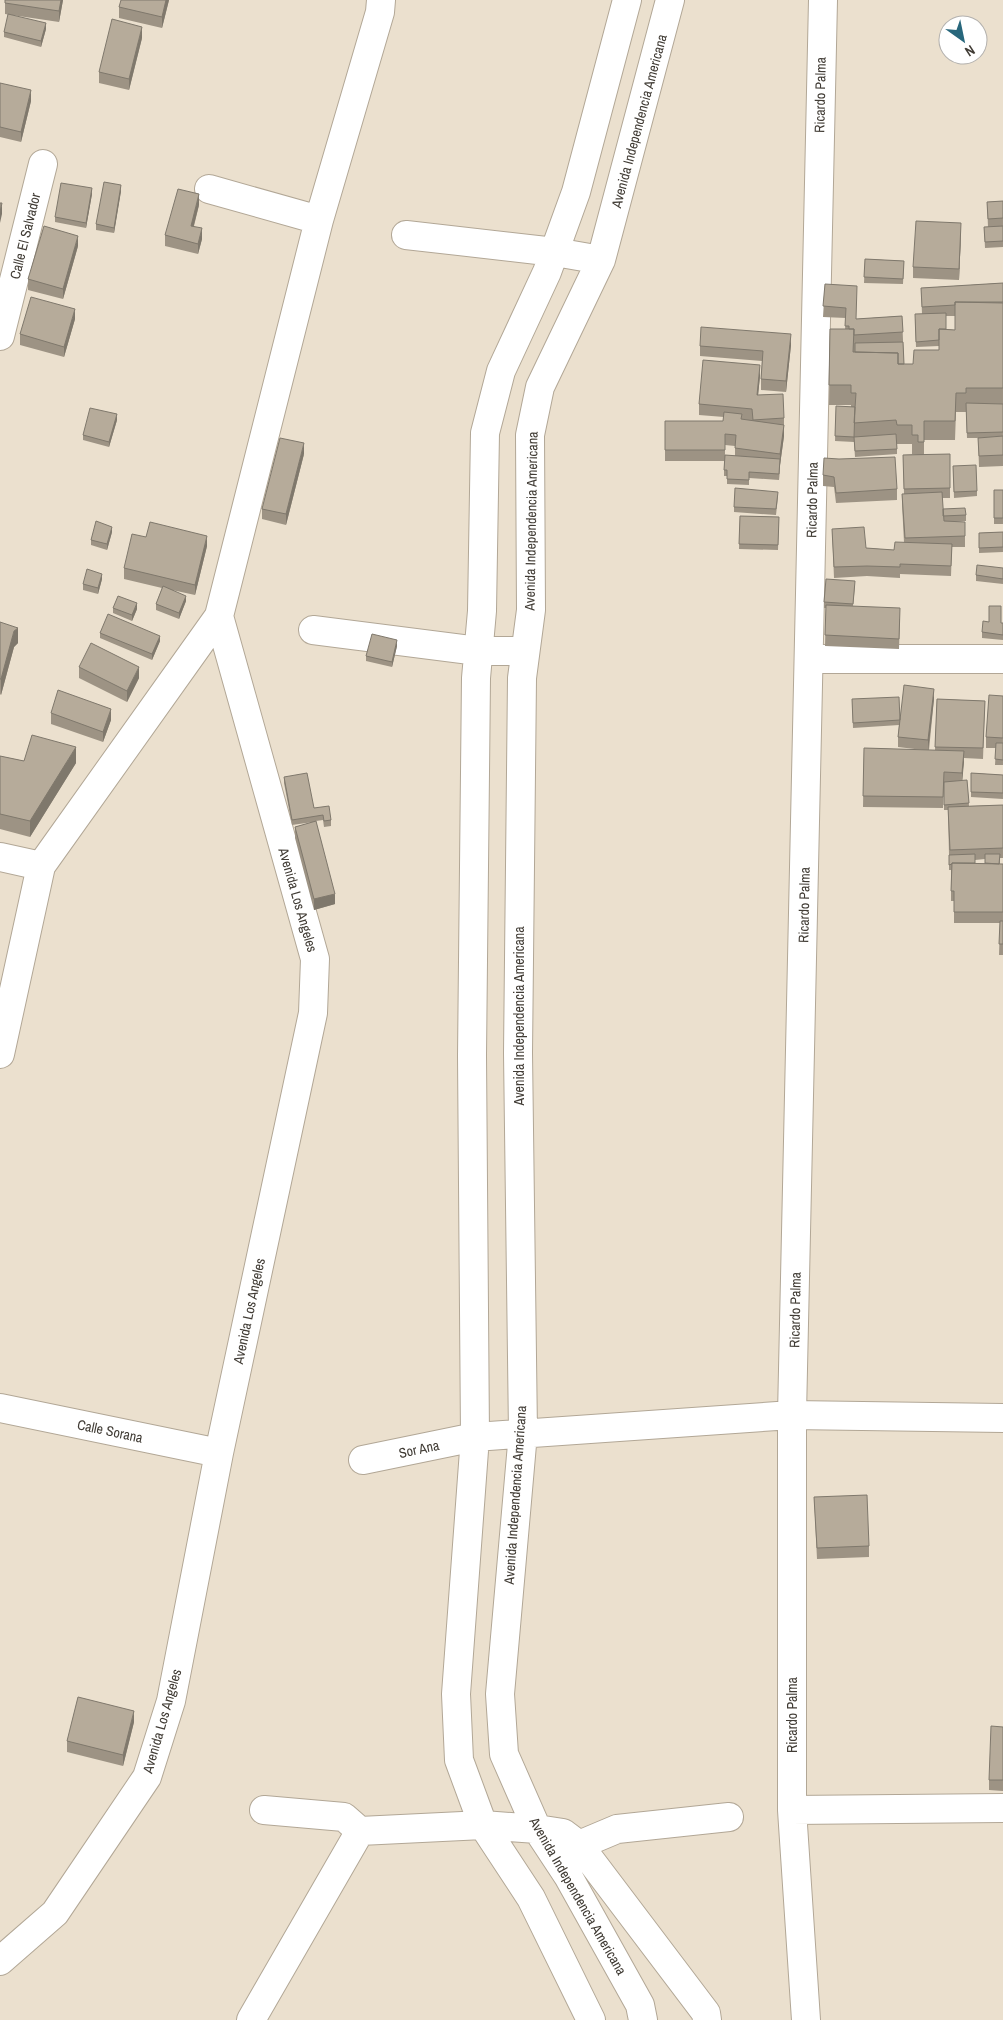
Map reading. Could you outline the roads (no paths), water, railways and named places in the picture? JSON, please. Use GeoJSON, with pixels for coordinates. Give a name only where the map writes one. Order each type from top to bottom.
{"type":"FeatureCollection","features":[{"type":"Feature","properties":{"kind":"street"},"geometry":{"type":"LineString","coordinates":[[0,1054],[41,866],[219,616],[320,220],[380,12],[381,0]]}},
{"type":"Feature","properties":{"kind":"street"},"geometry":{"type":"LineString","coordinates":[[591,2020],[531,1898],[483,1825],[459,1760],[456,1694],[475,1437],[472,1046],[478,652],[482,611],[485,433],[501,370],[555,252],[576,192],[627,0]]}},
{"type":"Feature","properties":{"kind":"street","name":"Avenida Independencia Americana"},"geometry":{"type":"LineString","coordinates":[[643,2020],[640,2005],[578,1893],[537,1829],[504,1754],[500,1694],[523,1433],[518,1053],[522,678],[524,651],[531,610],[530,435],[540,387],[601,260],[670,0]]}},
{"type":"Feature","properties":{"kind":"street","name":"Ricardo Palma"},"geometry":{"type":"LineString","coordinates":[[806,2020],[792,1810],[792,1415],[823,0]]}},
{"type":"Feature","properties":{"kind":"street","name":"Calle El Salvador"},"geometry":{"type":"LineString","coordinates":[[0,336],[43,164]]}},
{"type":"Feature","properties":{"kind":"street"},"geometry":{"type":"LineString","coordinates":[[209,190],[320,220]]}},
{"type":"Feature","properties":{"kind":"street"},"geometry":{"type":"LineString","coordinates":[[406,235],[555,252],[601,260]]}},
{"type":"Feature","properties":{"kind":"street","name":"Avenida Los Angeles"},"geometry":{"type":"LineString","coordinates":[[0,1961],[55,1913],[147,1777],[170,1701],[219,1453],[313,1013],[315,959],[219,616]]}},
{"type":"Feature","properties":{"kind":"street"},"geometry":{"type":"LineString","coordinates":[[313,630],[478,652],[524,651]]}},
{"type":"Feature","properties":{"kind":"street"},"geometry":{"type":"LineString","coordinates":[[810,658],[1003,659]]}},
{"type":"Feature","properties":{"kind":"street"},"geometry":{"type":"LineString","coordinates":[[0,857],[41,866]]}},
{"type":"Feature","properties":{"kind":"street","name":"Calle Sorana"},"geometry":{"type":"LineString","coordinates":[[0,1408],[219,1453]]}},
{"type":"Feature","properties":{"kind":"street","name":"Sor Ana"},"geometry":{"type":"LineString","coordinates":[[363,1460],[475,1437],[792,1415],[1003,1418]]}},
{"type":"Feature","properties":{"kind":"street"},"geometry":{"type":"LineString","coordinates":[[792,1810],[1003,1808]]}},
{"type":"Feature","properties":{"kind":"street"},"geometry":{"type":"LineString","coordinates":[[264,1810],[344,1817],[360,1831],[483,1825],[563,1833],[579,1845],[706,2013],[707,2020]]}},
{"type":"Feature","properties":{"kind":"street"},"geometry":{"type":"LineString","coordinates":[[579,1845],[617,1829],[729,1817]]}},
{"type":"Feature","properties":{"kind":"street"},"geometry":{"type":"LineString","coordinates":[[251,2020],[360,1831]]}}]}
